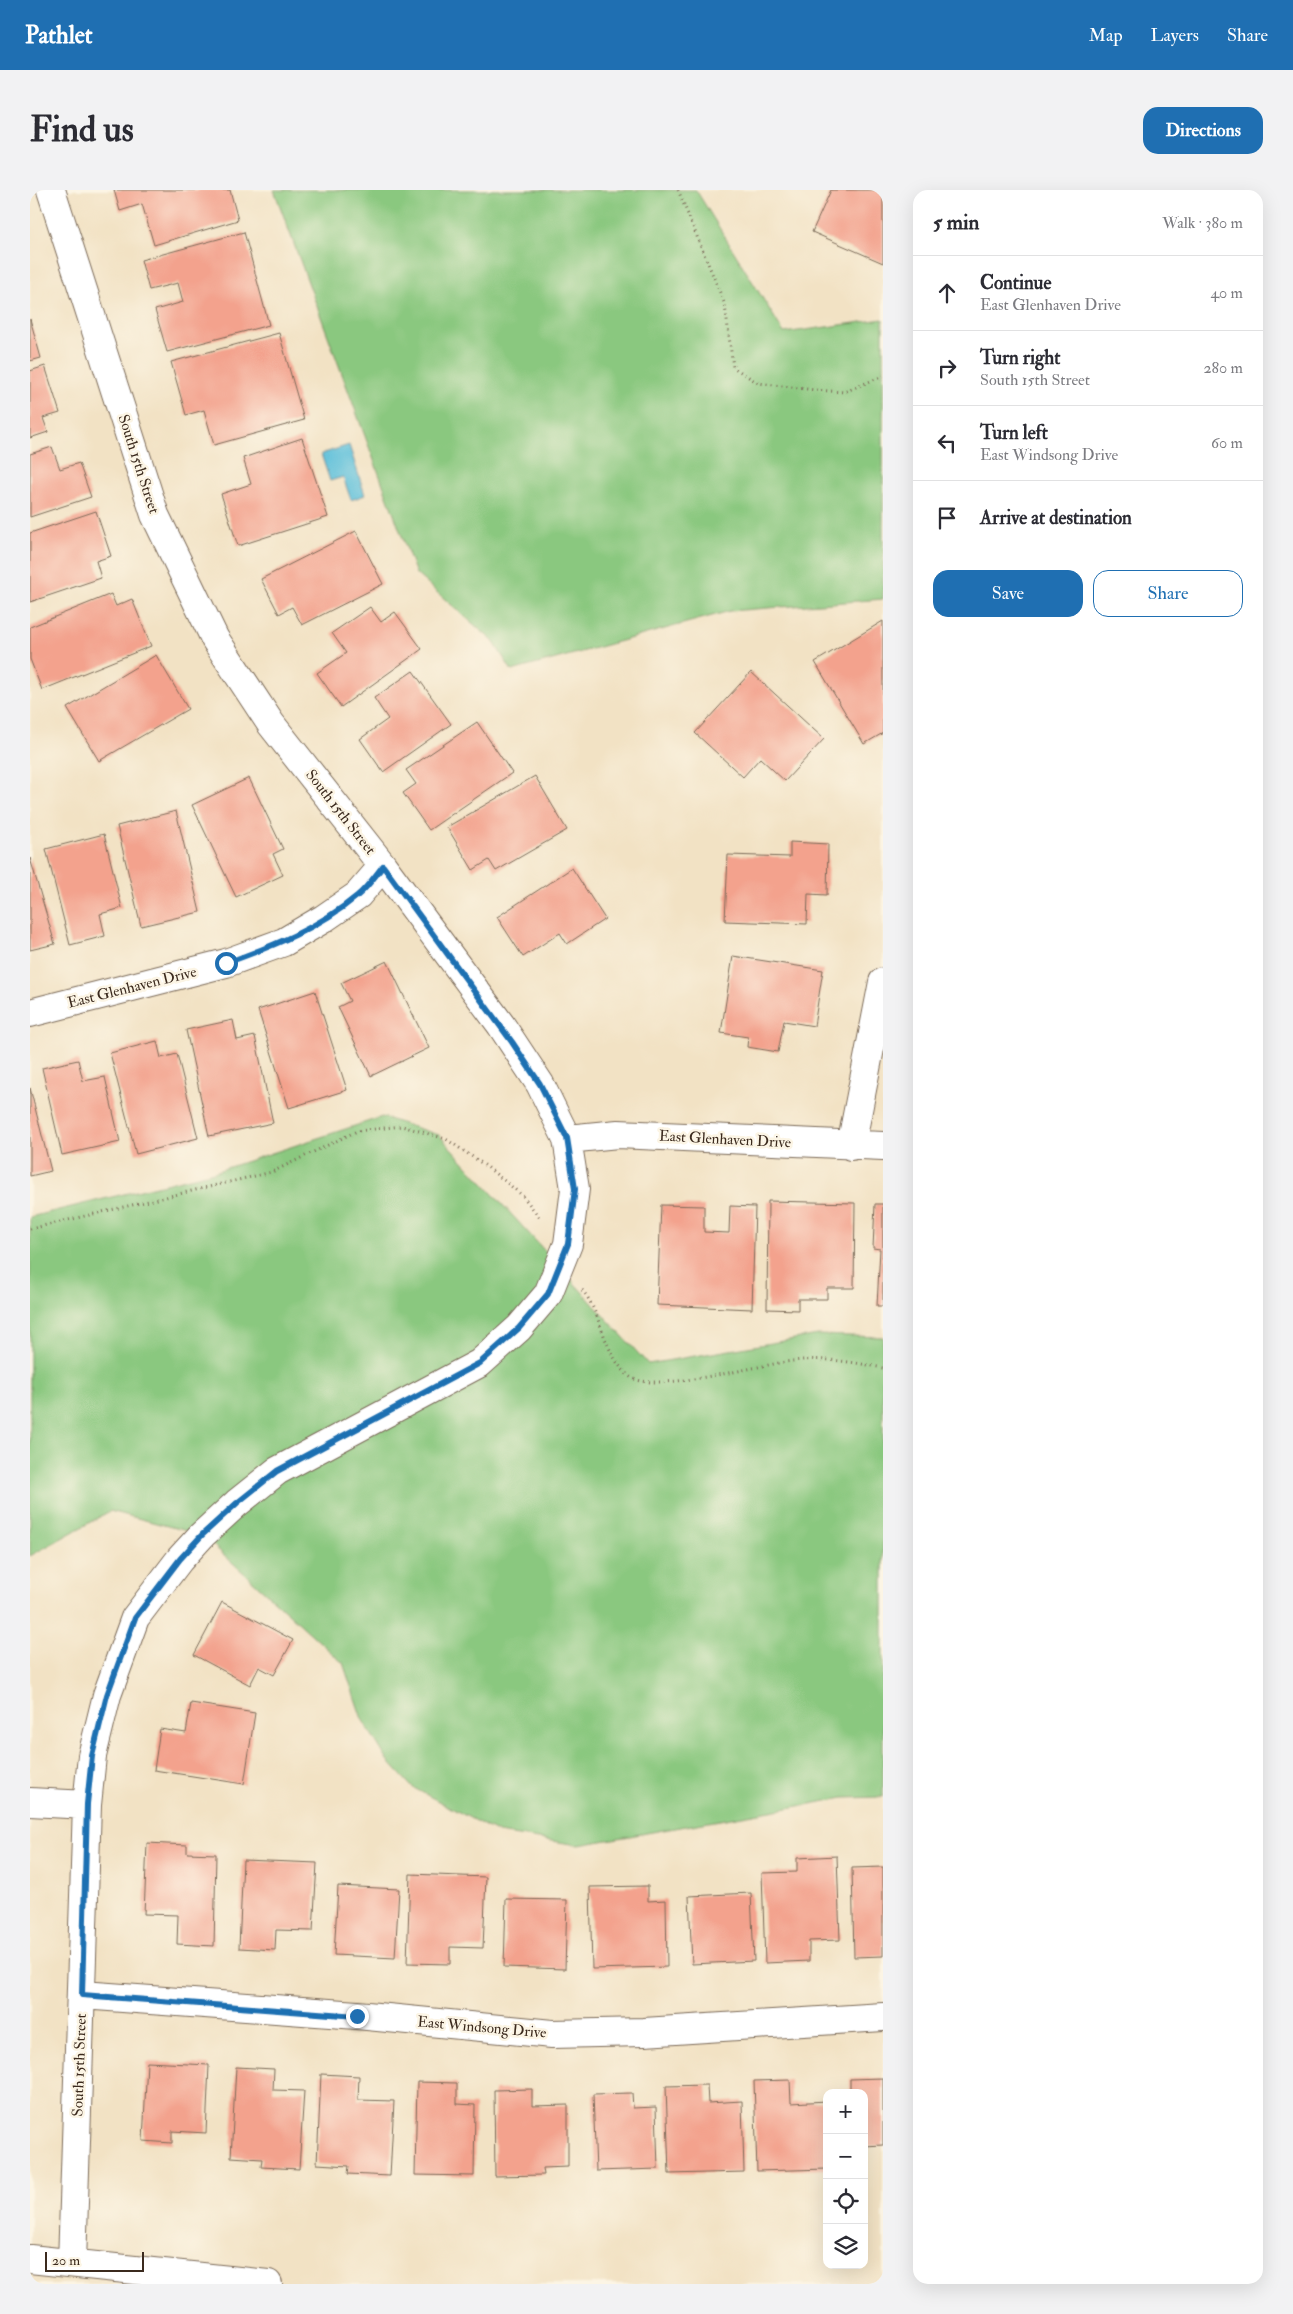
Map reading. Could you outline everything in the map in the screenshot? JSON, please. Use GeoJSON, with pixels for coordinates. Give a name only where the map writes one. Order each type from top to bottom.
{"type":"FeatureCollection","features":[{"type":"Feature","properties":{"kind":"street","name":"South 15th Street"},"geometry":{"type":"LineString","coordinates":[[51,190],[155,515],[215,640],[272,724],[383,866],[512,1042],[540,1084],[567,1138],[575,1189],[568,1244],[548,1294],[519,1328],[480,1363],[277,1471],[237,1503],[202,1535],[180,1559],[135,1618],[107,1695],[92,1756],[87,1804],[72,2263]]}},
{"type":"Feature","properties":{"kind":"street","name":"East Glenhaven Drive"},"geometry":{"type":"LineString","coordinates":[[30,1013],[226,963],[284,942],[358,895],[383,866]]}},
{"type":"Feature","properties":{"kind":"street"},"geometry":{"type":"LineString","coordinates":[[851,1146],[883,982]]}},
{"type":"Feature","properties":{"kind":"street","name":"East Glenhaven Drive"},"geometry":{"type":"LineString","coordinates":[[567,1138],[618,1134],[883,1146]]}},
{"type":"Feature","properties":{"kind":"street"},"geometry":{"type":"LineString","coordinates":[[30,1802],[87,1804]]}},
{"type":"Feature","properties":{"kind":"street","name":"East Windsong Drive"},"geometry":{"type":"LineString","coordinates":[[82,1995],[357,2016],[552,2034],[644,2032],[883,2017]]}},
{"type":"Feature","properties":{"kind":"street"},"geometry":{"type":"LineString","coordinates":[[30,2259],[268,2284]]}},
{"type":"Feature","properties":{"kind":"path"},"geometry":{"type":"LineString","coordinates":[[678,190],[725,305],[733,367],[758,383],[844,392],[883,376]]}},
{"type":"Feature","properties":{"kind":"path"},"geometry":{"type":"LineString","coordinates":[[30,1230],[272,1172],[357,1131],[402,1126],[446,1138],[486,1166],[523,1196],[544,1223],[559,1266],[588,1297],[601,1332],[617,1361],[630,1377],[657,1384],[794,1360],[838,1359],[883,1368]]}},
{"type":"Feature","properties":{"kind":"green space"},"geometry":{"type":"Polygon","coordinates":[[[274,190],[696,190],[784,333],[883,319],[883,599],[730,611],[512,671],[493,641],[416,574],[274,190]]]}},
{"type":"Feature","properties":{"kind":"green space"},"geometry":{"type":"Polygon","coordinates":[[[382,1117],[439,1135],[648,1364],[818,1335],[883,1337],[883,1797],[844,1798],[579,1845],[498,1833],[412,1787],[388,1761],[362,1719],[343,1663],[202,1535],[110,1511],[30,1556],[30,1217],[214,1172],[382,1117]]]}},
{"type":"Feature","properties":{"kind":"water"},"geometry":{"type":"Polygon","coordinates":[[[349,445],[365,495],[351,500],[343,477],[330,481],[321,454],[349,445]]]}},
{"type":"Feature","properties":{"kind":"building"},"geometry":{"type":"Polygon","coordinates":[[[114,190],[230,190],[238,220],[154,245],[142,204],[120,211],[114,190]]]}},
{"type":"Feature","properties":{"kind":"building"},"geometry":{"type":"Polygon","coordinates":[[[831,190],[883,190],[883,263],[812,232],[831,190]]]}},
{"type":"Feature","properties":{"kind":"building"},"geometry":{"type":"Polygon","coordinates":[[[244,232],[269,325],[167,352],[155,310],[183,302],[178,283],[149,290],[141,260],[244,232]]]}},
{"type":"Feature","properties":{"kind":"building"},"geometry":{"type":"Polygon","coordinates":[[[30,319],[41,358],[30,361],[30,319]]]}},
{"type":"Feature","properties":{"kind":"building"},"geometry":{"type":"Polygon","coordinates":[[[279,333],[304,420],[214,445],[204,410],[186,415],[171,362],[279,333]]]}},
{"type":"Feature","properties":{"kind":"building"},"geometry":{"type":"Polygon","coordinates":[[[45,366],[60,413],[43,418],[48,432],[30,438],[30,371],[45,366]]]}},
{"type":"Feature","properties":{"kind":"building"},"geometry":{"type":"Polygon","coordinates":[[[302,438],[328,517],[238,546],[221,494],[251,484],[243,458],[302,438]]]}},
{"type":"Feature","properties":{"kind":"building"},"geometry":{"type":"Polygon","coordinates":[[[52,447],[60,469],[79,463],[91,497],[30,517],[30,454],[52,447]]]}},
{"type":"Feature","properties":{"kind":"building"},"geometry":{"type":"Polygon","coordinates":[[[96,511],[111,556],[96,561],[101,578],[30,602],[30,533],[96,511]]]}},
{"type":"Feature","properties":{"kind":"building"},"geometry":{"type":"Polygon","coordinates":[[[356,531],[383,584],[302,625],[292,607],[279,614],[261,579],[356,531]]]}},
{"type":"Feature","properties":{"kind":"building"},"geometry":{"type":"Polygon","coordinates":[[[111,594],[116,606],[132,599],[151,646],[42,690],[30,659],[30,627],[111,594]]]}},
{"type":"Feature","properties":{"kind":"building"},"geometry":{"type":"Polygon","coordinates":[[[370,607],[381,622],[395,612],[422,649],[341,707],[317,673],[346,653],[332,633],[370,607]]]}},
{"type":"Feature","properties":{"kind":"building"},"geometry":{"type":"Polygon","coordinates":[[[883,621],[883,733],[864,744],[815,662],[883,621]]]}},
{"type":"Feature","properties":{"kind":"building"},"geometry":{"type":"Polygon","coordinates":[[[156,655],[188,709],[99,761],[67,708],[156,655]]]}},
{"type":"Feature","properties":{"kind":"building"},"geometry":{"type":"Polygon","coordinates":[[[413,671],[451,724],[383,772],[360,739],[388,719],[374,698],[413,671]]]}},
{"type":"Feature","properties":{"kind":"building"},"geometry":{"type":"Polygon","coordinates":[[[751,672],[824,739],[785,781],[760,758],[743,777],[695,733],[751,672]]]}},
{"type":"Feature","properties":{"kind":"building"},"geometry":{"type":"Polygon","coordinates":[[[477,722],[512,773],[429,830],[403,793],[416,784],[406,770],[477,722]]]}},
{"type":"Feature","properties":{"kind":"building"},"geometry":{"type":"Polygon","coordinates":[[[535,776],[567,830],[496,871],[489,860],[473,870],[447,827],[535,776]]]}},
{"type":"Feature","properties":{"kind":"building"},"geometry":{"type":"Polygon","coordinates":[[[249,778],[283,849],[273,854],[283,875],[236,897],[192,805],[249,778]]]}},
{"type":"Feature","properties":{"kind":"building"},"geometry":{"type":"Polygon","coordinates":[[[176,811],[200,912],[141,926],[117,826],[176,811]]]}},
{"type":"Feature","properties":{"kind":"building"},"geometry":{"type":"Polygon","coordinates":[[[104,834],[122,908],[100,914],[105,936],[70,945],[46,849],[104,834]]]}},
{"type":"Feature","properties":{"kind":"building"},"geometry":{"type":"Polygon","coordinates":[[[790,842],[828,844],[827,895],[808,894],[807,924],[725,921],[728,855],[790,857],[790,842]]]}},
{"type":"Feature","properties":{"kind":"building"},"geometry":{"type":"Polygon","coordinates":[[[30,858],[55,944],[30,950],[30,858]]]}},
{"type":"Feature","properties":{"kind":"building"},"geometry":{"type":"Polygon","coordinates":[[[572,868],[605,919],[567,944],[560,933],[523,957],[497,917],[572,868]]]}},
{"type":"Feature","properties":{"kind":"building"},"geometry":{"type":"Polygon","coordinates":[[[733,956],[823,970],[814,1026],[784,1021],[778,1052],[747,1047],[748,1037],[721,1033],[733,956]]]}},
{"type":"Feature","properties":{"kind":"building"},"geometry":{"type":"Polygon","coordinates":[[[387,961],[429,1048],[371,1076],[338,1007],[350,1001],[341,983],[387,961]]]}},
{"type":"Feature","properties":{"kind":"building"},"geometry":{"type":"Polygon","coordinates":[[[315,991],[347,1090],[289,1108],[258,1010],[315,991]]]}},
{"type":"Feature","properties":{"kind":"building"},"geometry":{"type":"Polygon","coordinates":[[[233,1020],[237,1040],[255,1036],[273,1123],[209,1136],[186,1030],[233,1020]]]}},
{"type":"Feature","properties":{"kind":"building"},"geometry":{"type":"Polygon","coordinates":[[[157,1041],[161,1058],[177,1054],[198,1138],[136,1154],[110,1053],[157,1041]]]}},
{"type":"Feature","properties":{"kind":"building"},"geometry":{"type":"Polygon","coordinates":[[[78,1060],[83,1081],[105,1077],[120,1142],[62,1155],[42,1068],[78,1060]]]}},
{"type":"Feature","properties":{"kind":"building"},"geometry":{"type":"Polygon","coordinates":[[[30,1088],[51,1171],[30,1176],[30,1088]]]}},
{"type":"Feature","properties":{"kind":"building"},"geometry":{"type":"Polygon","coordinates":[[[768,1201],[855,1203],[854,1288],[827,1288],[827,1299],[798,1299],[798,1310],[767,1309],[768,1201]]]}},
{"type":"Feature","properties":{"kind":"building"},"geometry":{"type":"Polygon","coordinates":[[[875,1204],[883,1204],[883,1306],[877,1306],[880,1249],[873,1248],[875,1204]]]}},
{"type":"Feature","properties":{"kind":"building"},"geometry":{"type":"Polygon","coordinates":[[[661,1205],[704,1206],[704,1232],[729,1233],[730,1206],[755,1207],[752,1309],[657,1305],[661,1205]]]}},
{"type":"Feature","properties":{"kind":"building"},"geometry":{"type":"Polygon","coordinates":[[[222,1602],[293,1640],[274,1675],[259,1667],[250,1685],[194,1655],[222,1602]]]}},
{"type":"Feature","properties":{"kind":"building"},"geometry":{"type":"Polygon","coordinates":[[[191,1703],[255,1713],[244,1784],[154,1770],[160,1729],[186,1733],[191,1703]]]}},
{"type":"Feature","properties":{"kind":"building"},"geometry":{"type":"Polygon","coordinates":[[[147,1843],[187,1845],[187,1853],[216,1854],[214,1946],[177,1944],[178,1915],[144,1914],[147,1843]]]}},
{"type":"Feature","properties":{"kind":"building"},"geometry":{"type":"Polygon","coordinates":[[[837,1856],[840,1940],[809,1941],[809,1961],[765,1963],[762,1873],[797,1872],[797,1858],[837,1856]]]}},
{"type":"Feature","properties":{"kind":"building"},"geometry":{"type":"Polygon","coordinates":[[[243,1860],[317,1863],[313,1931],[276,1930],[275,1950],[239,1948],[243,1860]]]}},
{"type":"Feature","properties":{"kind":"building"},"geometry":{"type":"Polygon","coordinates":[[[883,1867],[883,1956],[854,1957],[852,1868],[883,1867]]]}},
{"type":"Feature","properties":{"kind":"building"},"geometry":{"type":"Polygon","coordinates":[[[410,1874],[486,1877],[483,1948],[450,1947],[450,1964],[407,1963],[410,1874]]]}},
{"type":"Feature","properties":{"kind":"building"},"geometry":{"type":"Polygon","coordinates":[[[338,1886],[399,1889],[395,1958],[334,1955],[338,1886]]]}},
{"type":"Feature","properties":{"kind":"building"},"geometry":{"type":"Polygon","coordinates":[[[648,1886],[648,1901],[666,1900],[667,1967],[592,1969],[590,1887],[648,1886]]]}},
{"type":"Feature","properties":{"kind":"building"},"geometry":{"type":"Polygon","coordinates":[[[751,1893],[754,1961],[692,1964],[689,1896],[751,1893]]]}},
{"type":"Feature","properties":{"kind":"building"},"geometry":{"type":"Polygon","coordinates":[[[506,1899],[567,1900],[565,1969],[504,1967],[506,1899]]]}},
{"type":"Feature","properties":{"kind":"building"},"geometry":{"type":"Polygon","coordinates":[[[147,2062],[209,2065],[206,2133],[172,2131],[172,2143],[143,2141],[147,2062]]]}},
{"type":"Feature","properties":{"kind":"building"},"geometry":{"type":"Polygon","coordinates":[[[236,2067],[274,2069],[273,2090],[304,2091],[299,2169],[261,2167],[262,2159],[231,2157],[236,2067]]]}},
{"type":"Feature","properties":{"kind":"building"},"geometry":{"type":"Polygon","coordinates":[[[321,2074],[359,2076],[358,2100],[394,2101],[390,2176],[348,2174],[349,2166],[317,2164],[321,2074]]]}},
{"type":"Feature","properties":{"kind":"building"},"geometry":{"type":"Polygon","coordinates":[[[883,2078],[883,2145],[868,2146],[868,2089],[850,2089],[850,2079],[883,2078]]]}},
{"type":"Feature","properties":{"kind":"building"},"geometry":{"type":"Polygon","coordinates":[[[790,2080],[791,2103],[823,2101],[823,2169],[757,2171],[754,2081],[790,2080]]]}},
{"type":"Feature","properties":{"kind":"building"},"geometry":{"type":"Polygon","coordinates":[[[417,2082],[457,2083],[457,2104],[475,2105],[474,2176],[415,2175],[417,2082]]]}},
{"type":"Feature","properties":{"kind":"building"},"geometry":{"type":"Polygon","coordinates":[[[707,2085],[708,2103],[742,2101],[744,2172],[669,2174],[666,2086],[707,2085]]]}},
{"type":"Feature","properties":{"kind":"building"},"geometry":{"type":"Polygon","coordinates":[[[532,2089],[532,2106],[568,2105],[568,2167],[543,2168],[544,2175],[495,2176],[494,2090],[532,2089]]]}},
{"type":"Feature","properties":{"kind":"building"},"geometry":{"type":"Polygon","coordinates":[[[632,2093],[633,2108],[656,2107],[658,2169],[596,2171],[593,2094],[632,2093]]]}},
{"type":"Feature","properties":{"kind":"route"},"geometry":{"type":"LineString","coordinates":[[226,963],[284,942],[323,919],[358,895],[383,866],[501,1025],[540,1084],[567,1138],[575,1189],[568,1244],[548,1294],[519,1328],[480,1363],[277,1471],[237,1503],[202,1535],[180,1559],[135,1618],[107,1695],[92,1756],[87,1804],[82,1995],[357,2016]]}}]}
